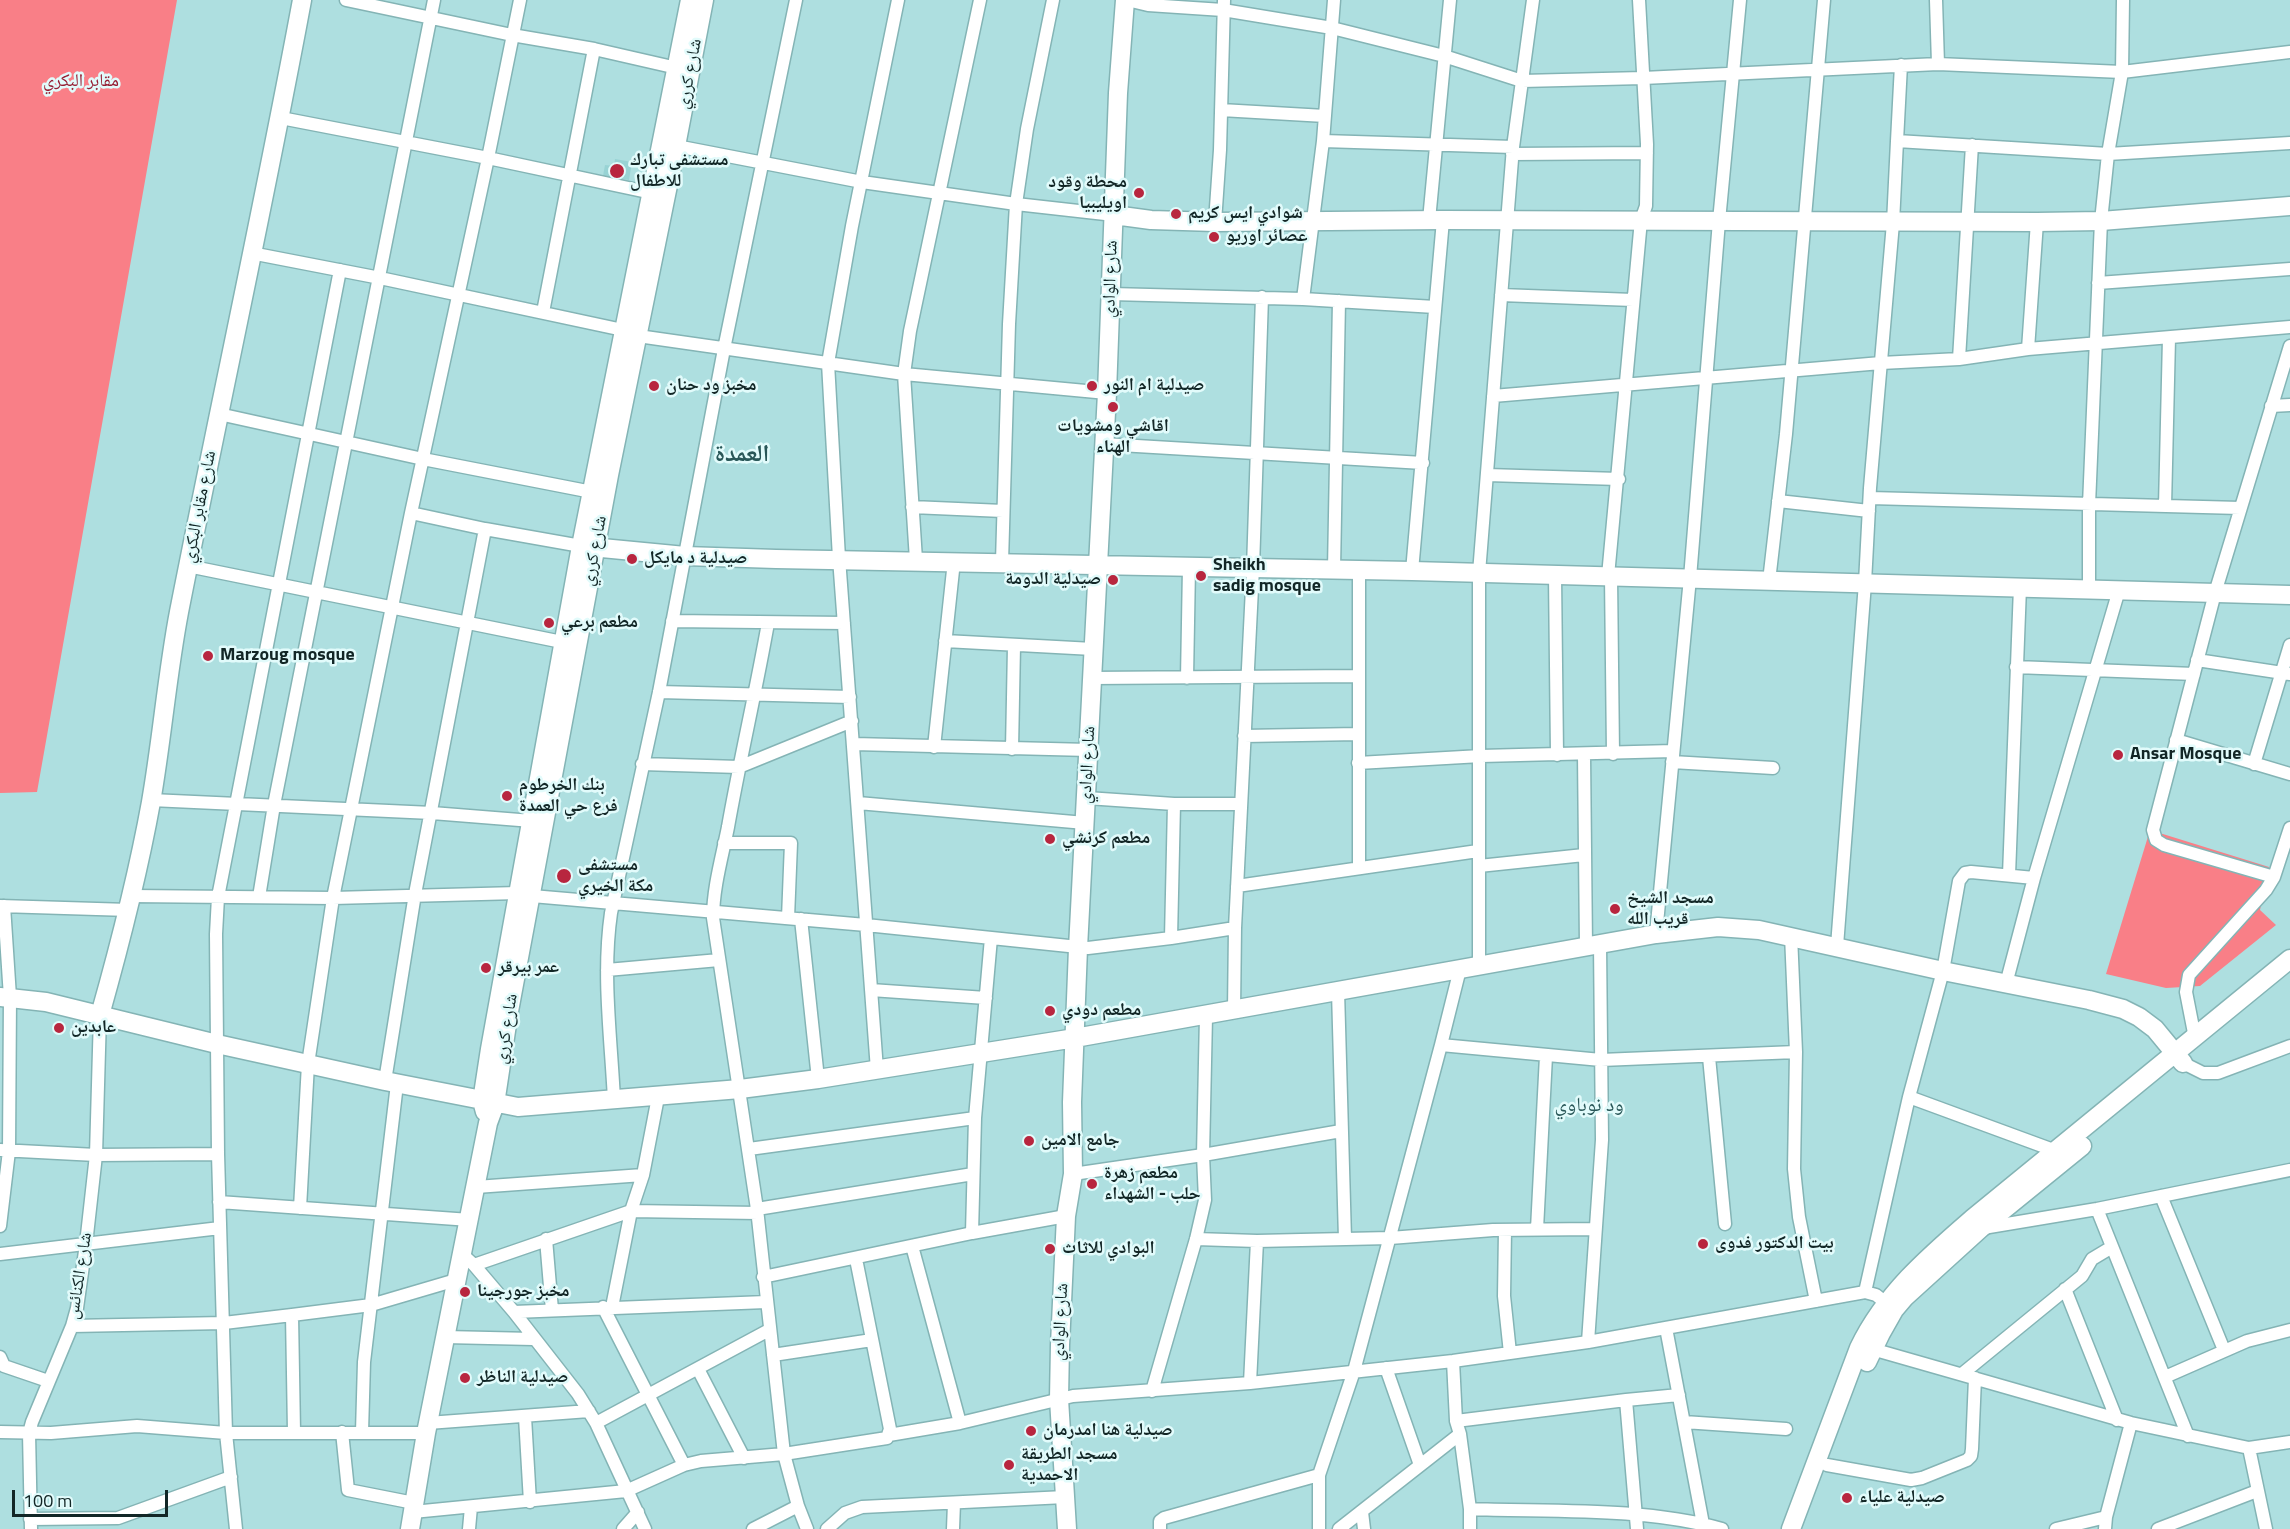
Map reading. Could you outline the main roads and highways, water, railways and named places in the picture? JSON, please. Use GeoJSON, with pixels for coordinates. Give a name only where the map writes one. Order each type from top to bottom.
{"type":"FeatureCollection","features":[{"type":"Feature","properties":{"kind":"place","name":"مستشفى تبارك للاطفال"},"geometry":{"type":"Point","coordinates":[617,171]}},
{"type":"Feature","properties":{"kind":"place","name":"محطة وقود اويليبيا"},"geometry":{"type":"Point","coordinates":[1139,193]}},
{"type":"Feature","properties":{"kind":"place","name":"شوادي ايس كريم"},"geometry":{"type":"Point","coordinates":[1176,214]}},
{"type":"Feature","properties":{"kind":"place","name":"عصائر اوريو"},"geometry":{"type":"Point","coordinates":[1214,237]}},
{"type":"Feature","properties":{"kind":"place","name":"مخبز ود حنان"},"geometry":{"type":"Point","coordinates":[654,386]}},
{"type":"Feature","properties":{"kind":"place","name":"صيدلية ام النور"},"geometry":{"type":"Point","coordinates":[1092,386]}},
{"type":"Feature","properties":{"kind":"place","name":"اقاشي ومشويات الهناء"},"geometry":{"type":"Point","coordinates":[1113,407]}},
{"type":"Feature","properties":{"kind":"place","name":"صيدلية د مايكل"},"geometry":{"type":"Point","coordinates":[632,559]}},
{"type":"Feature","properties":{"kind":"place","name":"Sheikh sadig mosque"},"geometry":{"type":"Point","coordinates":[1201,576]}},
{"type":"Feature","properties":{"kind":"place","name":"صيدلية الدومة"},"geometry":{"type":"Point","coordinates":[1113,580]}},
{"type":"Feature","properties":{"kind":"place","name":"مطعم برعي"},"geometry":{"type":"Point","coordinates":[549,623]}},
{"type":"Feature","properties":{"kind":"place","name":"Marzoug mosque"},"geometry":{"type":"Point","coordinates":[208,656]}},
{"type":"Feature","properties":{"kind":"place","name":"Ansar Mosque"},"geometry":{"type":"Point","coordinates":[2118,755]}},
{"type":"Feature","properties":{"kind":"place","name":"بنك الخرطوم فرع حي العمدة"},"geometry":{"type":"Point","coordinates":[507,796]}},
{"type":"Feature","properties":{"kind":"place","name":"مطعم كرنشي"},"geometry":{"type":"Point","coordinates":[1050,839]}},
{"type":"Feature","properties":{"kind":"place","name":"مستشفى مكة الخيري"},"geometry":{"type":"Point","coordinates":[564,876]}},
{"type":"Feature","properties":{"kind":"place","name":"مسجد الشيخ قريب الله"},"geometry":{"type":"Point","coordinates":[1615,909]}},
{"type":"Feature","properties":{"kind":"place","name":"عمر بيرقر"},"geometry":{"type":"Point","coordinates":[486,968]}},
{"type":"Feature","properties":{"kind":"place","name":"مطعم دودي"},"geometry":{"type":"Point","coordinates":[1050,1011]}},
{"type":"Feature","properties":{"kind":"place","name":"عابدين"},"geometry":{"type":"Point","coordinates":[59,1028]}},
{"type":"Feature","properties":{"kind":"place","name":"جامع الامين"},"geometry":{"type":"Point","coordinates":[1029,1141]}},
{"type":"Feature","properties":{"kind":"place","name":"مطعم زهرة حلب - الشهداء"},"geometry":{"type":"Point","coordinates":[1092,1184]}},
{"type":"Feature","properties":{"kind":"place","name":"بيت الدكتور فدوى"},"geometry":{"type":"Point","coordinates":[1703,1244]}},
{"type":"Feature","properties":{"kind":"place","name":"البوادي للاثاث"},"geometry":{"type":"Point","coordinates":[1050,1249]}},
{"type":"Feature","properties":{"kind":"place","name":"مخبز جورجينا"},"geometry":{"type":"Point","coordinates":[465,1292]}},
{"type":"Feature","properties":{"kind":"place","name":"صيدلية الناظر"},"geometry":{"type":"Point","coordinates":[465,1378]}},
{"type":"Feature","properties":{"kind":"place","name":"صيدلية هنا امدرمان"},"geometry":{"type":"Point","coordinates":[1031,1431]}},
{"type":"Feature","properties":{"kind":"place","name":"مسجد الطريقة الاحمدية"},"geometry":{"type":"Point","coordinates":[1009,1465]}},
{"type":"Feature","properties":{"kind":"place","name":"صيدلية علياء"},"geometry":{"type":"Point","coordinates":[1847,1498]}},
{"type":"Feature","properties":{"kind":"district","name":"العمدة"},"geometry":{"type":"Point","coordinates":[742,455]}},
{"type":"Feature","properties":{"kind":"district","name":"ود نوباوي"},"geometry":{"type":"Point","coordinates":[1589,1106]}},
{"type":"Feature","properties":{"kind":"park label","name":"مقابر البكري"},"geometry":{"type":"Point","coordinates":[81,82]}}]}
